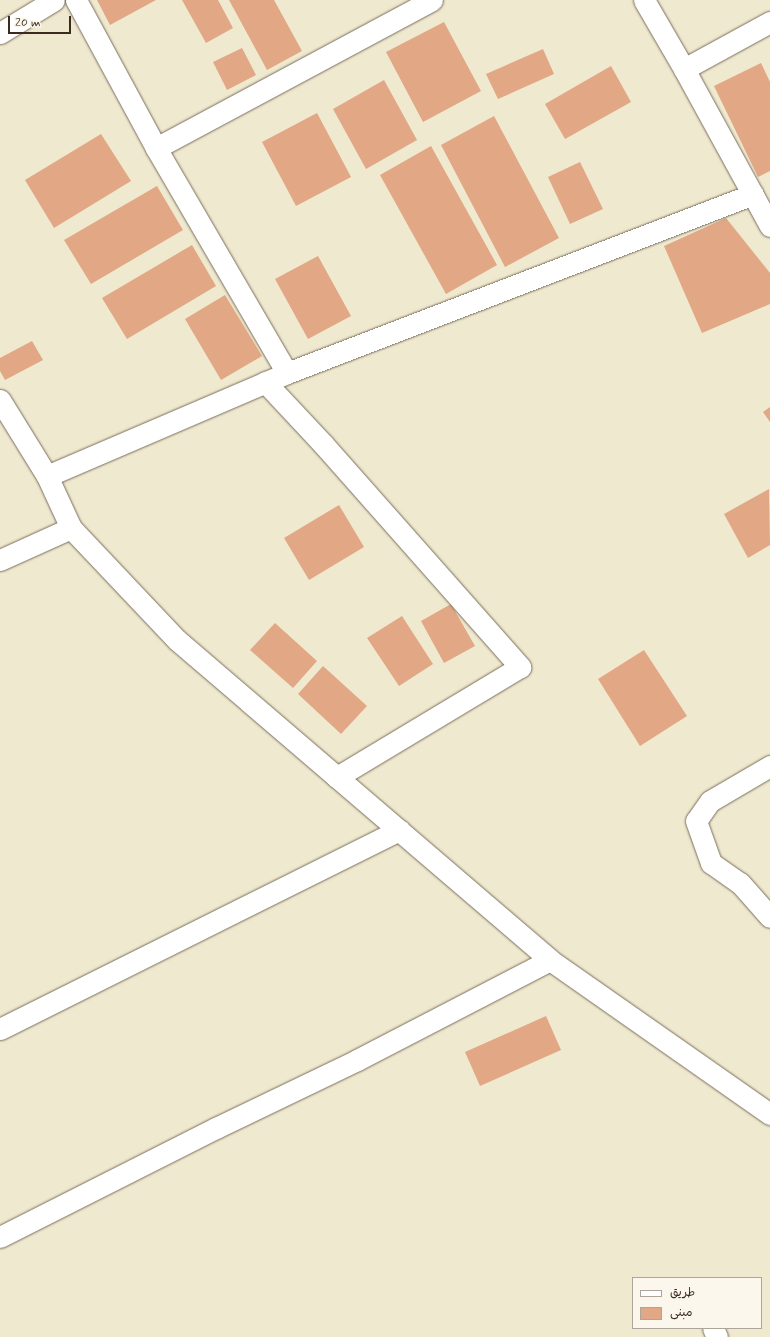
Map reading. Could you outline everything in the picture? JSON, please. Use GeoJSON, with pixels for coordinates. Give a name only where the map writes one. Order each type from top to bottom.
{"type":"FeatureCollection","features":[{"type":"Feature","properties":{"kind":"street"},"geometry":{"type":"LineString","coordinates":[[0,33],[54,0]]}},
{"type":"Feature","properties":{"kind":"street"},"geometry":{"type":"LineString","coordinates":[[76,0],[156,148],[287,373]]}},
{"type":"Feature","properties":{"kind":"street"},"geometry":{"type":"LineString","coordinates":[[644,0],[684,69],[770,226]]}},
{"type":"Feature","properties":{"kind":"street"},"geometry":{"type":"LineString","coordinates":[[156,148],[423,2]]}},
{"type":"Feature","properties":{"kind":"street"},"geometry":{"type":"LineString","coordinates":[[684,69],[770,22]]}},
{"type":"Feature","properties":{"kind":"street"},"geometry":{"type":"LineString","coordinates":[[47,476],[287,373],[753,194]]}},
{"type":"Feature","properties":{"kind":"street"},"geometry":{"type":"LineString","coordinates":[[265,382],[520,667],[337,777]]}},
{"type":"Feature","properties":{"kind":"street"},"geometry":{"type":"LineString","coordinates":[[0,400],[47,476],[71,528],[177,640],[550,960],[767,1108]]}},
{"type":"Feature","properties":{"kind":"street"},"geometry":{"type":"LineString","coordinates":[[0,560],[71,528]]}},
{"type":"Feature","properties":{"kind":"street"},"geometry":{"type":"LineString","coordinates":[[770,766],[710,801],[696,821],[711,863],[740,883],[770,917]]}},
{"type":"Feature","properties":{"kind":"street"},"geometry":{"type":"LineString","coordinates":[[0,1029],[399,830]]}},
{"type":"Feature","properties":{"kind":"street"},"geometry":{"type":"LineString","coordinates":[[0,1237],[216,1128],[357,1060],[550,960]]}},
{"type":"Feature","properties":{"kind":"building"},"geometry":{"type":"Polygon","coordinates":[[[97,0],[156,0],[110,25],[97,0]]]}},
{"type":"Feature","properties":{"kind":"building"},"geometry":{"type":"Polygon","coordinates":[[[182,0],[218,0],[233,28],[206,43],[182,0]]]}},
{"type":"Feature","properties":{"kind":"building"},"geometry":{"type":"Polygon","coordinates":[[[229,0],[274,0],[302,51],[267,70],[229,0]]]}},
{"type":"Feature","properties":{"kind":"building"},"geometry":{"type":"Polygon","coordinates":[[[444,22],[481,91],[423,122],[386,52],[444,22]]]}},
{"type":"Feature","properties":{"kind":"building"},"geometry":{"type":"Polygon","coordinates":[[[242,48],[256,75],[227,90],[213,62],[242,48]]]}},
{"type":"Feature","properties":{"kind":"building"},"geometry":{"type":"Polygon","coordinates":[[[543,49],[554,74],[498,99],[486,74],[543,49]]]}},
{"type":"Feature","properties":{"kind":"building"},"geometry":{"type":"Polygon","coordinates":[[[761,63],[770,82],[770,171],[758,177],[714,86],[761,63]]]}},
{"type":"Feature","properties":{"kind":"building"},"geometry":{"type":"Polygon","coordinates":[[[611,66],[631,102],[565,139],[545,104],[611,66]]]}},
{"type":"Feature","properties":{"kind":"building"},"geometry":{"type":"Polygon","coordinates":[[[384,80],[417,140],[366,169],[333,109],[384,80]]]}},
{"type":"Feature","properties":{"kind":"building"},"geometry":{"type":"Polygon","coordinates":[[[317,113],[351,177],[296,206],[262,142],[317,113]]]}},
{"type":"Feature","properties":{"kind":"building"},"geometry":{"type":"Polygon","coordinates":[[[494,116],[559,238],[505,267],[441,145],[494,116]]]}},
{"type":"Feature","properties":{"kind":"building"},"geometry":{"type":"Polygon","coordinates":[[[101,134],[131,181],[54,228],[25,180],[101,134]]]}},
{"type":"Feature","properties":{"kind":"building"},"geometry":{"type":"Polygon","coordinates":[[[431,146],[497,265],[446,294],[380,175],[431,146]]]}},
{"type":"Feature","properties":{"kind":"building"},"geometry":{"type":"Polygon","coordinates":[[[580,162],[603,209],[570,224],[548,177],[580,162]]]}},
{"type":"Feature","properties":{"kind":"building"},"geometry":{"type":"Polygon","coordinates":[[[157,186],[183,230],[91,284],[64,240],[157,186]]]}},
{"type":"Feature","properties":{"kind":"building"},"geometry":{"type":"Polygon","coordinates":[[[726,218],[770,273],[770,304],[702,333],[664,246],[726,218]]]}},
{"type":"Feature","properties":{"kind":"building"},"geometry":{"type":"Polygon","coordinates":[[[192,245],[216,286],[127,339],[102,298],[192,245]]]}},
{"type":"Feature","properties":{"kind":"building"},"geometry":{"type":"Polygon","coordinates":[[[318,256],[351,316],[308,339],[275,279],[318,256]]]}},
{"type":"Feature","properties":{"kind":"building"},"geometry":{"type":"Polygon","coordinates":[[[225,295],[262,356],[221,380],[185,319],[225,295]]]}},
{"type":"Feature","properties":{"kind":"building"},"geometry":{"type":"Polygon","coordinates":[[[32,341],[43,360],[5,380],[0,371],[0,358],[32,341]]]}},
{"type":"Feature","properties":{"kind":"building"},"geometry":{"type":"Polygon","coordinates":[[[770,407],[770,422],[763,412],[770,407]]]}},
{"type":"Feature","properties":{"kind":"building"},"geometry":{"type":"Polygon","coordinates":[[[769,489],[770,545],[748,558],[724,514],[769,489]]]}},
{"type":"Feature","properties":{"kind":"building"},"geometry":{"type":"Polygon","coordinates":[[[339,505],[364,547],[309,580],[284,538],[339,505]]]}},
{"type":"Feature","properties":{"kind":"building"},"geometry":{"type":"Polygon","coordinates":[[[451,604],[475,646],[444,663],[421,621],[451,604]]]}},
{"type":"Feature","properties":{"kind":"building"},"geometry":{"type":"Polygon","coordinates":[[[402,616],[433,664],[399,686],[367,638],[402,616]]]}},
{"type":"Feature","properties":{"kind":"building"},"geometry":{"type":"Polygon","coordinates":[[[275,623],[317,661],[293,688],[250,650],[275,623]]]}},
{"type":"Feature","properties":{"kind":"building"},"geometry":{"type":"Polygon","coordinates":[[[644,650],[687,716],[640,746],[598,679],[644,650]]]}},
{"type":"Feature","properties":{"kind":"building"},"geometry":{"type":"Polygon","coordinates":[[[323,666],[367,706],[341,734],[298,694],[323,666]]]}},
{"type":"Feature","properties":{"kind":"building"},"geometry":{"type":"Polygon","coordinates":[[[546,1016],[561,1050],[480,1086],[465,1052],[546,1016]]]}}]}
